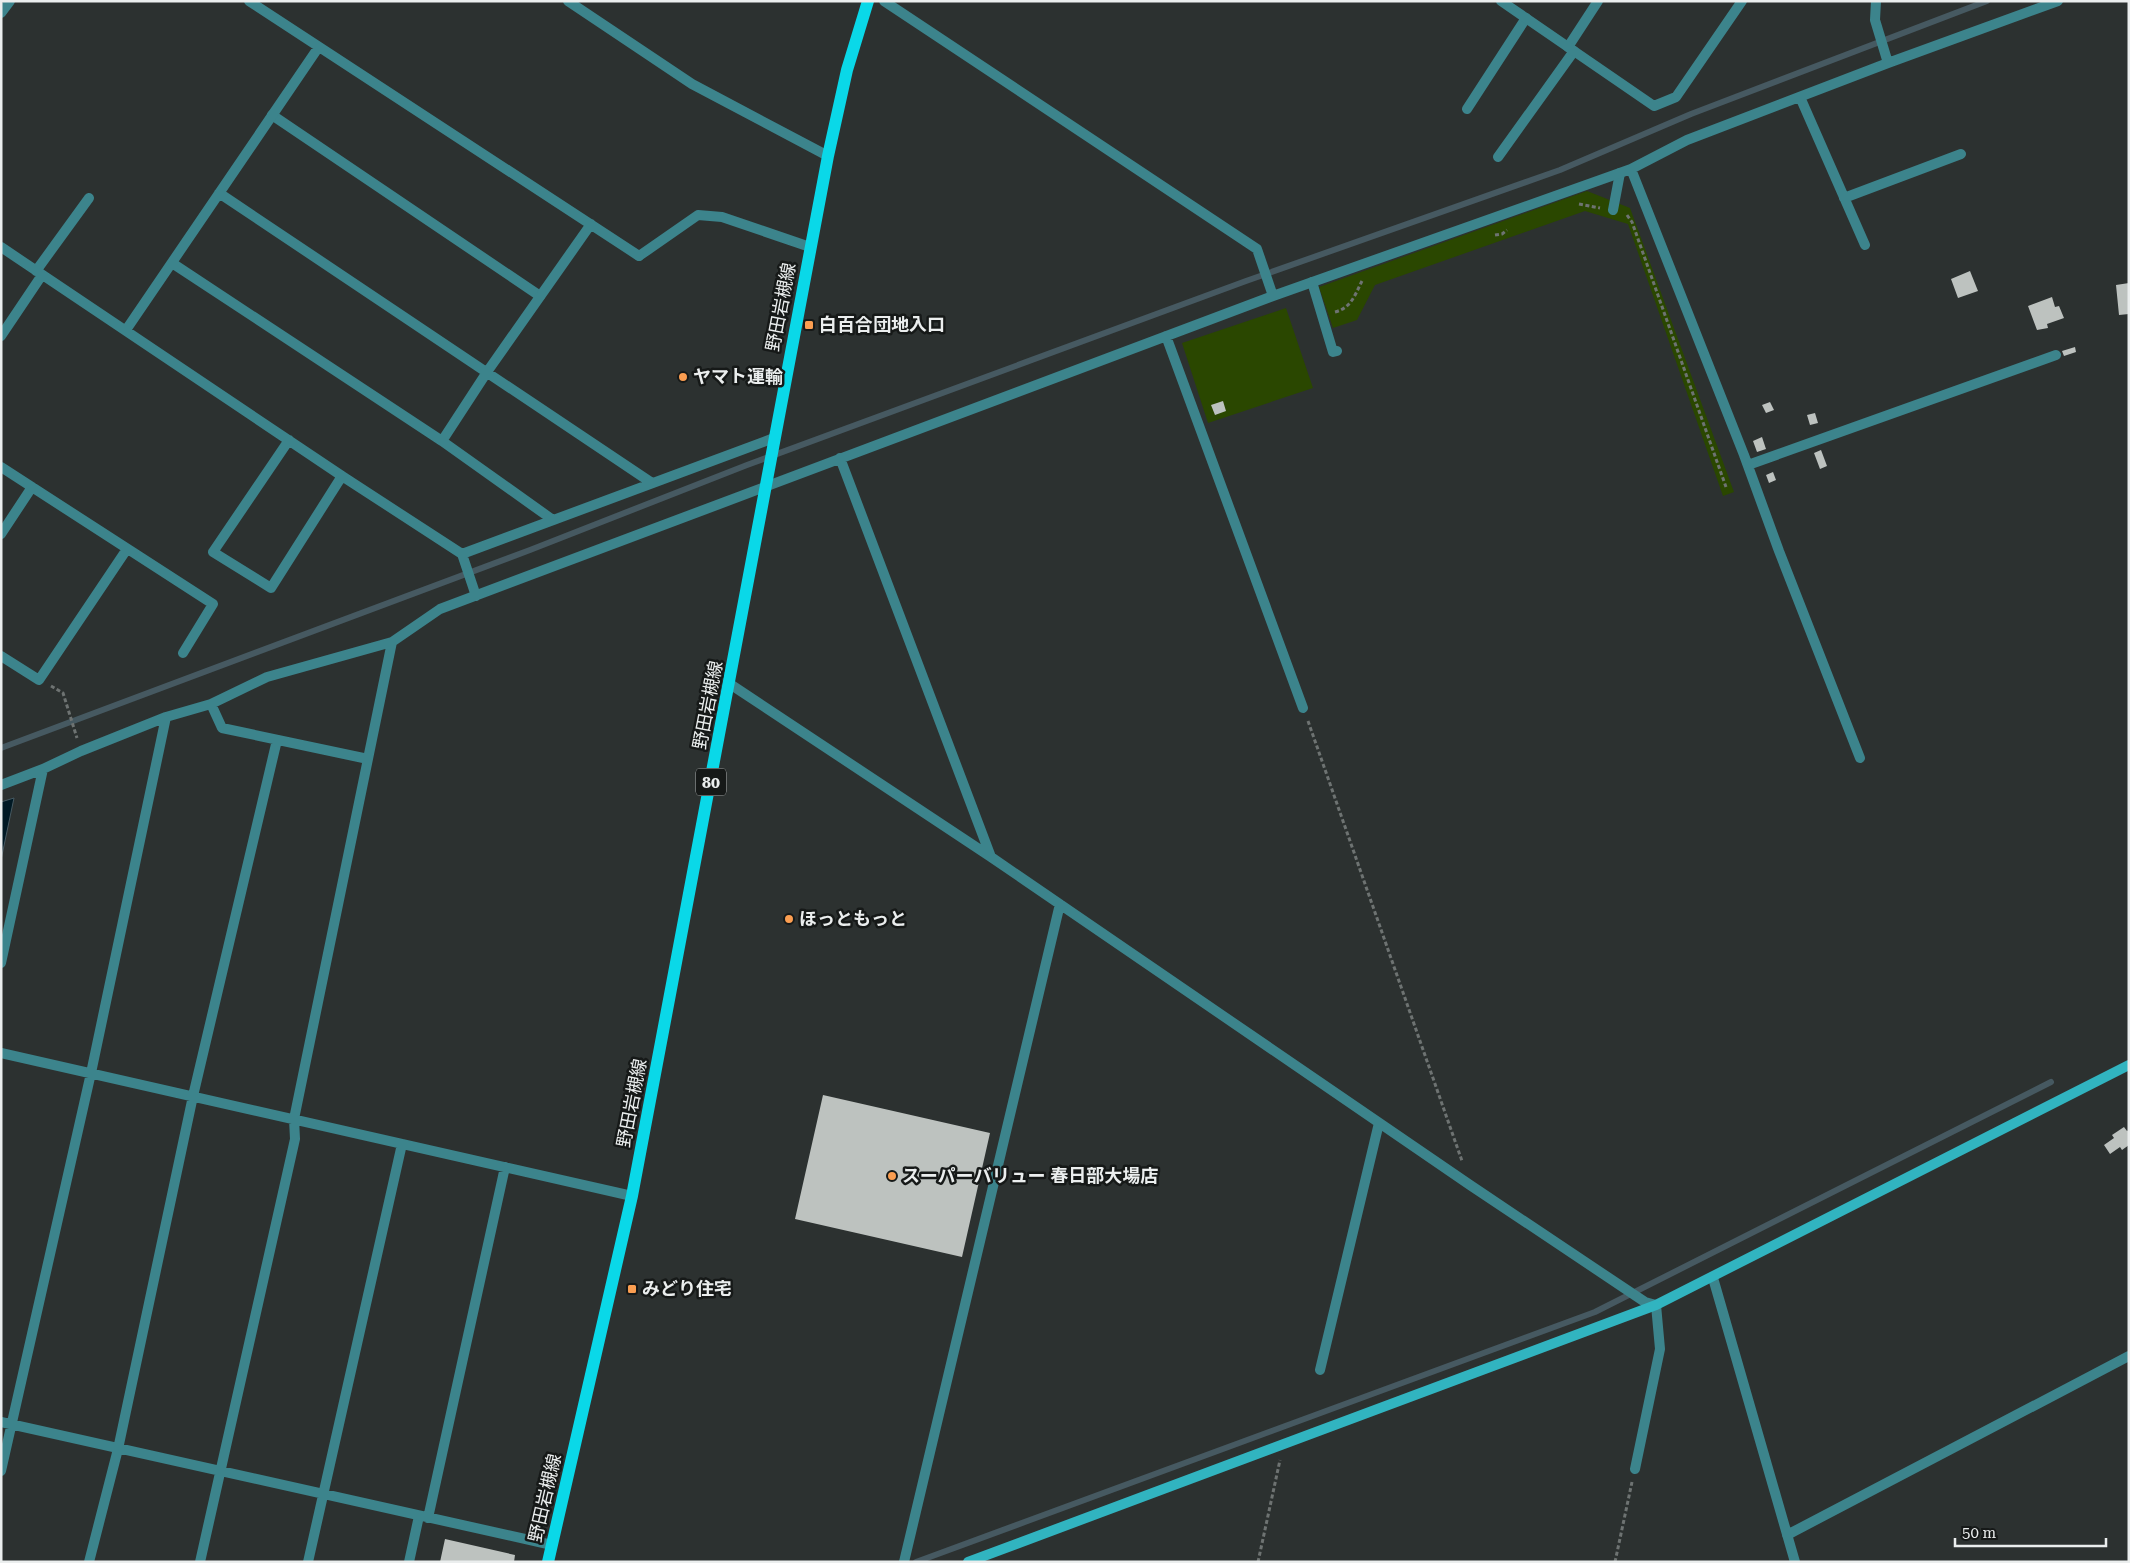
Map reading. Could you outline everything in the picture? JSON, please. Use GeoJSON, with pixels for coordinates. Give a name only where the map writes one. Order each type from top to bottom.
{"type":"FeatureCollection","features":[{"type":"Feature","properties":{"kind":"main road","name":"野田岩槻線"},"geometry":{"type":"LineString","coordinates":[[548,1562],[632,1196],[730,684],[810,247],[846,70],[868,1]]}},
{"type":"Feature","properties":{"kind":"street"},"geometry":{"type":"LineString","coordinates":[[1,13],[10,1]]}},
{"type":"Feature","properties":{"kind":"street"},"geometry":{"type":"LineString","coordinates":[[249,1],[318,48],[639,256],[698,215],[722,217],[810,247]]}},
{"type":"Feature","properties":{"kind":"street"},"geometry":{"type":"LineString","coordinates":[[568,1],[692,84],[828,156]]}},
{"type":"Feature","properties":{"kind":"street"},"geometry":{"type":"LineString","coordinates":[[884,1],[1257,249],[1273,296]]}},
{"type":"Feature","properties":{"kind":"street"},"geometry":{"type":"LineString","coordinates":[[1501,1],[1654,106],[1676,97],[1742,1]]}},
{"type":"Feature","properties":{"kind":"street"},"geometry":{"type":"LineString","coordinates":[[1498,156],[1571,49],[1598,1]]}},
{"type":"Feature","properties":{"kind":"street"},"geometry":{"type":"LineString","coordinates":[[1876,1],[1875,20],[1888,63]]}},
{"type":"Feature","properties":{"kind":"street"},"geometry":{"type":"LineString","coordinates":[[1,785],[43,770],[81,751],[166,717],[212,704],[267,677],[392,642],[440,609],[1273,296],[1631,169],[1687,140],[1888,63],[2058,1]]}},
{"type":"Feature","properties":{"kind":"street"},"geometry":{"type":"LineString","coordinates":[[1467,109],[1526,18]]}},
{"type":"Feature","properties":{"kind":"street"},"geometry":{"type":"LineString","coordinates":[[126,330],[318,48]]}},
{"type":"Feature","properties":{"kind":"street"},"geometry":{"type":"LineString","coordinates":[[1800,97],[1865,245]]}},
{"type":"Feature","properties":{"kind":"street"},"geometry":{"type":"LineString","coordinates":[[272,115],[540,296]]}},
{"type":"Feature","properties":{"kind":"street"},"geometry":{"type":"LineString","coordinates":[[1844,198],[1961,154]]}},
{"type":"Feature","properties":{"kind":"street"},"geometry":{"type":"LineString","coordinates":[[1631,169],[1748,465],[1860,758]]}},
{"type":"Feature","properties":{"kind":"street"},"geometry":{"type":"LineString","coordinates":[[1613,210],[1620,173]]}},
{"type":"Feature","properties":{"kind":"street"},"geometry":{"type":"LineString","coordinates":[[219,193],[652,483]]}},
{"type":"Feature","properties":{"kind":"street"},"geometry":{"type":"LineString","coordinates":[[1,336],[39,273],[89,198]]}},
{"type":"Feature","properties":{"kind":"street"},"geometry":{"type":"LineString","coordinates":[[442,441],[487,372],[591,224]]}},
{"type":"Feature","properties":{"kind":"street"},"geometry":{"type":"LineString","coordinates":[[1,247],[342,476],[462,554],[476,596]]}},
{"type":"Feature","properties":{"kind":"street"},"geometry":{"type":"LineString","coordinates":[[172,263],[442,441],[553,520]]}},
{"type":"Feature","properties":{"kind":"street"},"geometry":{"type":"LineString","coordinates":[[1312,282],[1334,352],[1337,351]]}},
{"type":"Feature","properties":{"kind":"street"},"geometry":{"type":"LineString","coordinates":[[1166,336],[1303,708]]}},
{"type":"Feature","properties":{"kind":"street"},"geometry":{"type":"LineString","coordinates":[[1748,465],[2056,355]]}},
{"type":"Feature","properties":{"kind":"street"},"geometry":{"type":"LineString","coordinates":[[462,554],[774,438]]}},
{"type":"Feature","properties":{"kind":"street"},"geometry":{"type":"LineString","coordinates":[[289,440],[213,552],[271,588],[342,476]]}},
{"type":"Feature","properties":{"kind":"street"},"geometry":{"type":"LineString","coordinates":[[840,458],[991,857]]}},
{"type":"Feature","properties":{"kind":"street"},"geometry":{"type":"LineString","coordinates":[[1,467],[213,604],[183,652]]}},
{"type":"Feature","properties":{"kind":"street"},"geometry":{"type":"LineString","coordinates":[[1,534],[32,487]]}},
{"type":"Feature","properties":{"kind":"street"},"geometry":{"type":"LineString","coordinates":[[1,656],[39,680],[127,549]]}},
{"type":"Feature","properties":{"kind":"street"},"geometry":{"type":"LineString","coordinates":[[200,1562],[295,1139],[294,1119],[392,642]]}},
{"type":"Feature","properties":{"kind":"street"},"geometry":{"type":"LineString","coordinates":[[730,684],[991,857],[1470,1185],[1650,1304],[1660,1349],[1635,1469]]}},
{"type":"Feature","properties":{"kind":"street"},"geometry":{"type":"LineString","coordinates":[[212,704],[222,728],[368,759]]}},
{"type":"Feature","properties":{"kind":"street"},"geometry":{"type":"LineString","coordinates":[[1,1471],[91,1073],[166,717]]}},
{"type":"Feature","properties":{"kind":"street"},"geometry":{"type":"LineString","coordinates":[[89,1562],[118,1449],[193,1096],[276,740]]}},
{"type":"Feature","properties":{"kind":"street"},"geometry":{"type":"LineString","coordinates":[[1,963],[43,770]]}},
{"type":"Feature","properties":{"kind":"street"},"geometry":{"type":"LineString","coordinates":[[905,1558],[1060,904]]}},
{"type":"Feature","properties":{"kind":"street"},"geometry":{"type":"LineString","coordinates":[[1,1053],[632,1196]]}},
{"type":"Feature","properties":{"kind":"street"},"geometry":{"type":"LineString","coordinates":[[968,1562],[1284,1444],[1650,1304],[1713,1278],[2108,1074],[2129,1065]]}},
{"type":"Feature","properties":{"kind":"street"},"geometry":{"type":"LineString","coordinates":[[1320,1370],[1380,1123]]}},
{"type":"Feature","properties":{"kind":"street"},"geometry":{"type":"LineString","coordinates":[[308,1562],[402,1144]]}},
{"type":"Feature","properties":{"kind":"street"},"geometry":{"type":"LineString","coordinates":[[408,1562],[423,1517],[505,1167]]}},
{"type":"Feature","properties":{"kind":"street"},"geometry":{"type":"LineString","coordinates":[[1713,1278],[1795,1562]]}},
{"type":"Feature","properties":{"kind":"street"},"geometry":{"type":"LineString","coordinates":[[1787,1535],[2129,1356]]}},
{"type":"Feature","properties":{"kind":"street"},"geometry":{"type":"LineString","coordinates":[[1,1422],[552,1546]]}},
{"type":"Feature","properties":{"kind":"path"},"geometry":{"type":"LineString","coordinates":[[1574,204],[1621,211],[1632,222],[1726,487]]}},
{"type":"Feature","properties":{"kind":"path"},"geometry":{"type":"LineString","coordinates":[[1488,236],[1502,234],[1510,228]]}},
{"type":"Feature","properties":{"kind":"path"},"geometry":{"type":"LineString","coordinates":[[1322,315],[1344,310],[1353,300],[1362,282],[1368,279]]}},
{"type":"Feature","properties":{"kind":"path"},"geometry":{"type":"LineString","coordinates":[[39,680],[63,693],[76,735]]}},
{"type":"Feature","properties":{"kind":"path"},"geometry":{"type":"LineString","coordinates":[[1303,708],[1470,1185]]}},
{"type":"Feature","properties":{"kind":"path"},"geometry":{"type":"LineString","coordinates":[[1258,1562],[1284,1444]]}},
{"type":"Feature","properties":{"kind":"path"},"geometry":{"type":"LineString","coordinates":[[1614,1562],[1635,1469]]}},
{"type":"Feature","properties":{"kind":"green space"},"geometry":{"type":"Polygon","coordinates":[[[1587,191],[1630,208],[1734,492],[1723,496],[1628,224],[1585,211],[1375,285],[1357,320],[1333,328],[1319,287],[1587,191]]]}},
{"type":"Feature","properties":{"kind":"green space"},"geometry":{"type":"Polygon","coordinates":[[[1286,308],[1313,388],[1208,423],[1182,343],[1286,308]]]}},
{"type":"Feature","properties":{"kind":"water"},"geometry":{"type":"Polygon","coordinates":[[[14,798],[1,860],[1,802],[14,798]]]}},
{"type":"Feature","properties":{"kind":"building"},"geometry":{"type":"Polygon","coordinates":[[[1970,271],[1978,291],[1958,298],[1951,279],[1970,271]]]}},
{"type":"Feature","properties":{"kind":"building"},"geometry":{"type":"Polygon","coordinates":[[[2129,283],[2129,314],[2119,315],[2116,285],[2129,283]]]}},
{"type":"Feature","properties":{"kind":"building"},"geometry":{"type":"Polygon","coordinates":[[[2052,297],[2055,307],[2059,306],[2064,318],[2047,324],[2048,328],[2037,330],[2028,306],[2052,297]]]}},
{"type":"Feature","properties":{"kind":"building"},"geometry":{"type":"Polygon","coordinates":[[[2075,347],[2076,352],[2064,356],[2062,351],[2075,347]]]}},
{"type":"Feature","properties":{"kind":"building"},"geometry":{"type":"Polygon","coordinates":[[[1223,401],[1226,411],[1215,415],[1211,405],[1223,401]]]}},
{"type":"Feature","properties":{"kind":"building"},"geometry":{"type":"Polygon","coordinates":[[[1770,402],[1774,410],[1766,413],[1762,405],[1770,402]]]}},
{"type":"Feature","properties":{"kind":"building"},"geometry":{"type":"Polygon","coordinates":[[[1815,413],[1818,423],[1810,425],[1807,415],[1815,413]]]}},
{"type":"Feature","properties":{"kind":"building"},"geometry":{"type":"Polygon","coordinates":[[[1762,437],[1766,449],[1757,452],[1753,441],[1762,437]]]}},
{"type":"Feature","properties":{"kind":"building"},"geometry":{"type":"Polygon","coordinates":[[[1821,450],[1827,466],[1820,469],[1814,453],[1821,450]]]}},
{"type":"Feature","properties":{"kind":"building"},"geometry":{"type":"Polygon","coordinates":[[[1773,472],[1776,480],[1769,483],[1766,475],[1773,472]]]}},
{"type":"Feature","properties":{"kind":"building","name":"スーパーバリュー 春日部大場店"},"geometry":{"type":"Polygon","coordinates":[[[823,1095],[990,1133],[962,1257],[795,1219],[823,1095]]]}},
{"type":"Feature","properties":{"kind":"building"},"geometry":{"type":"Polygon","coordinates":[[[2124,1127],[2127,1131],[2129,1130],[2129,1145],[2122,1150],[2120,1147],[2110,1154],[2104,1145],[2114,1138],[2112,1135],[2124,1127]]]}},
{"type":"Feature","properties":{"kind":"building"},"geometry":{"type":"Polygon","coordinates":[[[445,1539],[515,1555],[514,1562],[440,1562],[445,1539]]]}},
{"type":"Feature","properties":{"kind":"waterway"},"geometry":{"type":"LineString","coordinates":[[1,748],[530,550],[747,465],[1246,281],[1560,170],[1691,114],[1987,1]]}},
{"type":"Feature","properties":{"kind":"waterway"},"geometry":{"type":"LineString","coordinates":[[916,1562],[1595,1312],[2051,1082]]}},
{"type":"Feature","properties":{"kind":"place","name":"白百合団地入口"},"geometry":{"type":"Point","coordinates":[809,325]}},
{"type":"Feature","properties":{"kind":"place","name":"ヤマト運輸"},"geometry":{"type":"Point","coordinates":[683,377]}},
{"type":"Feature","properties":{"kind":"place","name":"ほっともっと"},"geometry":{"type":"Point","coordinates":[789,919]}},
{"type":"Feature","properties":{"kind":"place","name":"スーパーバリュー 春日部大場店"},"geometry":{"type":"Point","coordinates":[892,1176]}},
{"type":"Feature","properties":{"kind":"place","name":"みどり住宅"},"geometry":{"type":"Point","coordinates":[632,1289]}}]}
